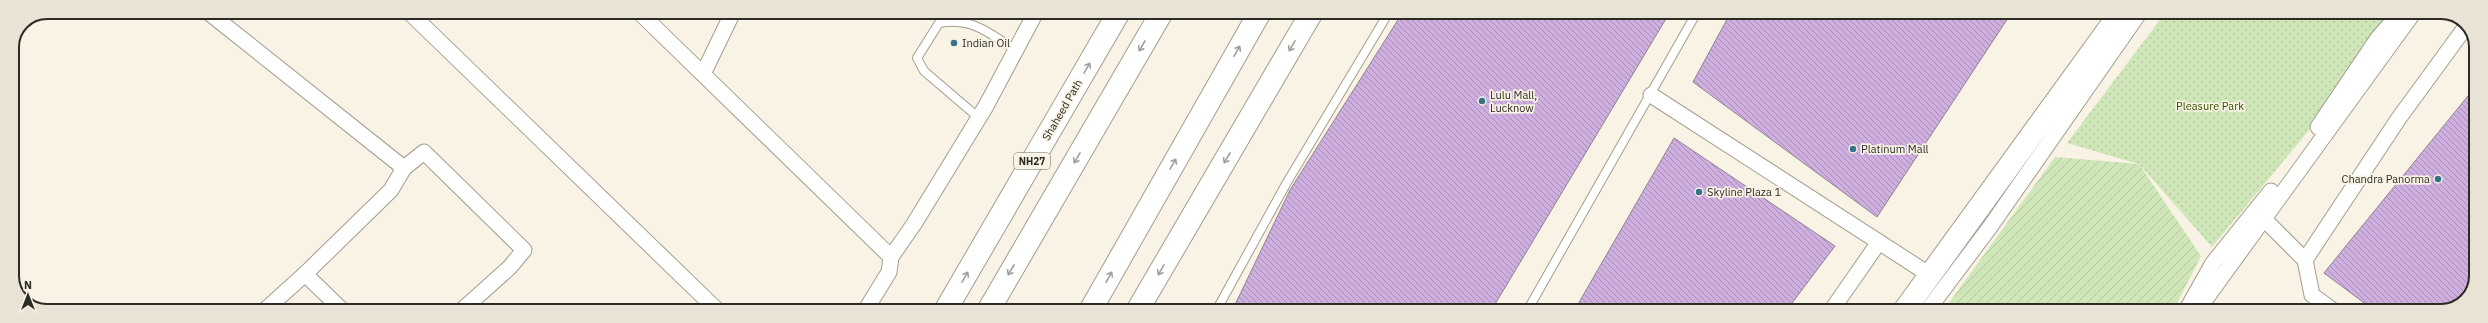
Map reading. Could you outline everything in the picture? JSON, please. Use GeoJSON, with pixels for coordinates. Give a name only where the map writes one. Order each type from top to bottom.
{"type":"FeatureCollection","features":[{"type":"Feature","properties":{"kind":"main road","name":"Shaheed Path"},"geometry":{"type":"LineString","coordinates":[[949,304],[1115,19]]}},
{"type":"Feature","properties":{"kind":"main road"},"geometry":{"type":"LineString","coordinates":[[992,304],[1158,19]]}},
{"type":"Feature","properties":{"kind":"main road"},"geometry":{"type":"LineString","coordinates":[[1094,304],[1256,19]]}},
{"type":"Feature","properties":{"kind":"main road"},"geometry":{"type":"LineString","coordinates":[[1144,304],[1308,19]]}},
{"type":"Feature","properties":{"kind":"main road"},"geometry":{"type":"LineString","coordinates":[[1909,304],[2116,19]]}},
{"type":"Feature","properties":{"kind":"street"},"geometry":{"type":"LineString","coordinates":[[217,19],[404,168]]}},
{"type":"Feature","properties":{"kind":"street"},"geometry":{"type":"LineString","coordinates":[[416,19],[711,304]]}},
{"type":"Feature","properties":{"kind":"street"},"geometry":{"type":"LineString","coordinates":[[646,19],[891,257]]}},
{"type":"Feature","properties":{"kind":"street"},"geometry":{"type":"LineString","coordinates":[[703,74],[730,19]]}},
{"type":"Feature","properties":{"kind":"street"},"geometry":{"type":"LineString","coordinates":[[869,304],[888,272],[891,257],[914,224],[979,118],[1032,19]]}},
{"type":"Feature","properties":{"kind":"street"},"geometry":{"type":"LineString","coordinates":[[1932,304],[1990,227],[2135,19]]}},
{"type":"Feature","properties":{"kind":"street"},"geometry":{"type":"LineString","coordinates":[[2190,304],[2213,263],[2300,155],[2378,38],[2395,19]]}},
{"type":"Feature","properties":{"kind":"street"},"geometry":{"type":"LineString","coordinates":[[2202,304],[2409,19]]}},
{"type":"Feature","properties":{"kind":"street"},"geometry":{"type":"LineString","coordinates":[[2305,260],[2399,118],[2463,30]]}},
{"type":"Feature","properties":{"kind":"street"},"geometry":{"type":"LineString","coordinates":[[1651,95],[1930,275]]}},
{"type":"Feature","properties":{"kind":"street"},"geometry":{"type":"LineString","coordinates":[[272,304],[305,274],[391,190],[404,168],[424,152],[524,250],[510,267],[469,304]]}},
{"type":"Feature","properties":{"kind":"street"},"geometry":{"type":"LineString","coordinates":[[2263,218],[2305,260],[2312,295],[2324,304]]}},
{"type":"Feature","properties":{"kind":"street"},"geometry":{"type":"LineString","coordinates":[[1836,304],[1879,242]]}},
{"type":"Feature","properties":{"kind":"street"},"geometry":{"type":"LineString","coordinates":[[305,274],[336,304]]}},
{"type":"Feature","properties":{"kind":"lane"},"geometry":{"type":"LineString","coordinates":[[1220,304],[1286,184],[1385,19]]}},
{"type":"Feature","properties":{"kind":"lane"},"geometry":{"type":"LineString","coordinates":[[1530,304],[1693,19]]}},
{"type":"Feature","properties":{"kind":"lane"},"geometry":{"type":"LineString","coordinates":[[979,118],[924,71],[917,58],[922,47],[939,23],[956,20],[976,26],[1016,50]]}},
{"type":"Feature","properties":{"kind":"green space","name":"Pleasure Park"},"geometry":{"type":"Polygon","coordinates":[[[2161,19],[2401,19],[2212,247],[2139,164],[2067,143],[2161,19]]]}},
{"type":"Feature","properties":{"kind":"green space"},"geometry":{"type":"Polygon","coordinates":[[[2055,157],[2139,164],[2201,256],[2177,304],[1948,304],[2055,157]]]}},
{"type":"Feature","properties":{"kind":"building","name":"Lulu Mall, Lucknow"},"geometry":{"type":"Polygon","coordinates":[[[1399,19],[1666,19],[1495,304],[1235,304],[1290,190],[1399,19]]]}},
{"type":"Feature","properties":{"kind":"building","name":"Platinum Mall"},"geometry":{"type":"Polygon","coordinates":[[[1727,19],[2007,19],[1877,217],[1693,82],[1727,19]]]}},
{"type":"Feature","properties":{"kind":"building","name":"Chandra Panorma"},"geometry":{"type":"Polygon","coordinates":[[[2469,95],[2469,279],[2463,293],[2455,300],[2444,304],[2366,304],[2324,273],[2469,95]]]}},
{"type":"Feature","properties":{"kind":"building","name":"Skyline Plaza 1"},"geometry":{"type":"Polygon","coordinates":[[[1674,138],[1835,246],[1791,304],[1578,304],[1674,138]]]}},
{"type":"Feature","properties":{"kind":"place","name":"Indian Oil"},"geometry":{"type":"Point","coordinates":[954,43]}},
{"type":"Feature","properties":{"kind":"place","name":"Lulu Mall, Lucknow"},"geometry":{"type":"Point","coordinates":[1482,101]}},
{"type":"Feature","properties":{"kind":"place","name":"Platinum Mall"},"geometry":{"type":"Point","coordinates":[1853,149]}},
{"type":"Feature","properties":{"kind":"place","name":"Chandra Panorma"},"geometry":{"type":"Point","coordinates":[2438,179]}},
{"type":"Feature","properties":{"kind":"place","name":"Skyline Plaza 1"},"geometry":{"type":"Point","coordinates":[1699,192]}}]}
